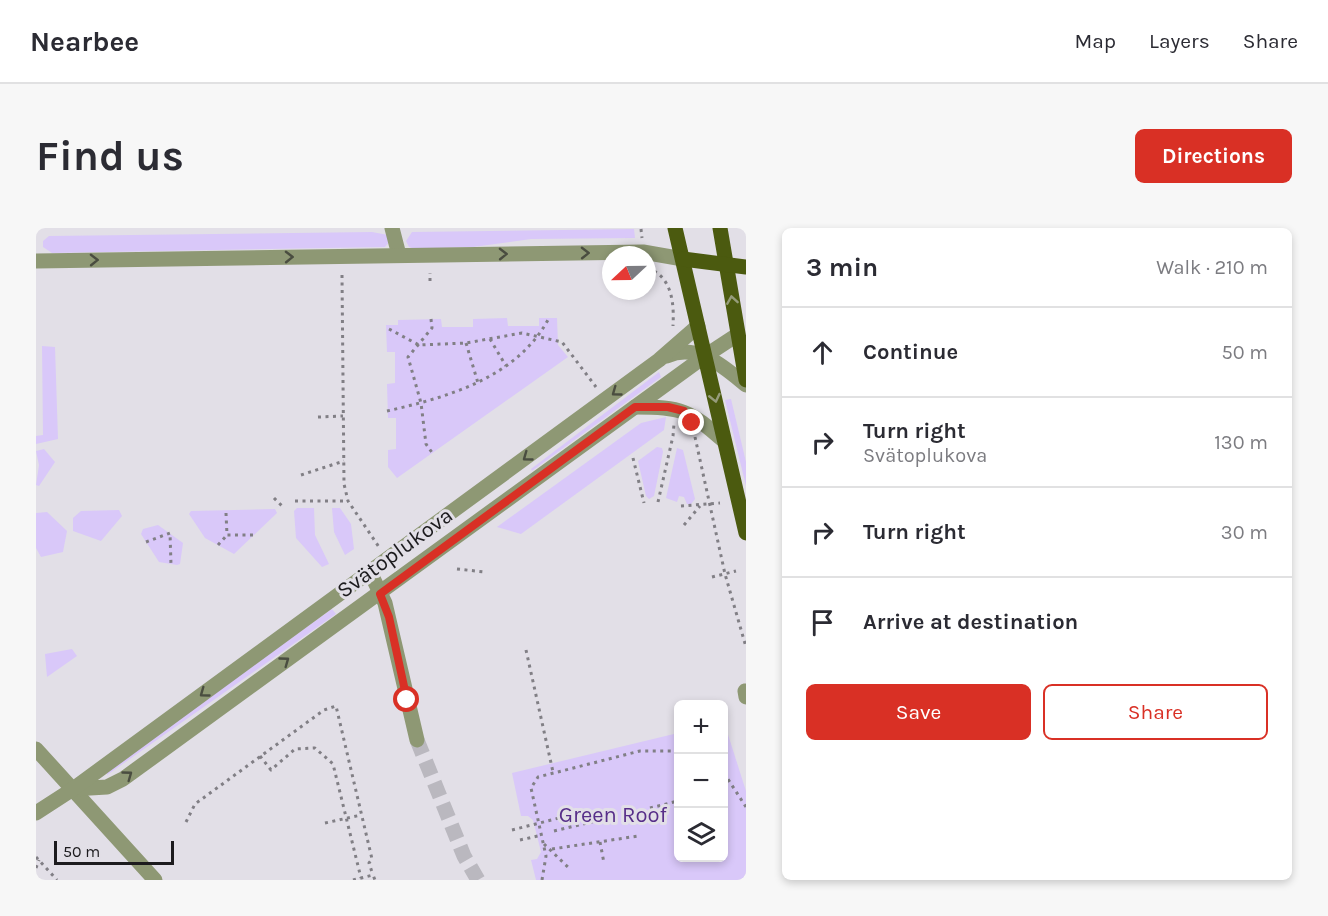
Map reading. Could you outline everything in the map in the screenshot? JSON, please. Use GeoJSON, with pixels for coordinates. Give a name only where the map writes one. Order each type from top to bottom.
{"type":"FeatureCollection","features":[{"type":"Feature","properties":{"kind":"main road"},"geometry":{"type":"LineString","coordinates":[[675,228],[746,533]]}},
{"type":"Feature","properties":{"kind":"main road"},"geometry":{"type":"LineString","coordinates":[[720,228],[741,330],[746,380]]}},
{"type":"Feature","properties":{"kind":"main road"},"geometry":{"type":"LineString","coordinates":[[683,259],[746,267]]}},
{"type":"Feature","properties":{"kind":"street"},"geometry":{"type":"LineString","coordinates":[[392,228],[399,255]]}},
{"type":"Feature","properties":{"kind":"street"},"geometry":{"type":"LineString","coordinates":[[36,261],[644,252],[683,259]]}},
{"type":"Feature","properties":{"kind":"street","name":"Svätoplukova"},"geometry":{"type":"LineString","coordinates":[[36,813],[73,789],[659,360],[698,326]]}},
{"type":"Feature","properties":{"kind":"street","name":"Svätoplukova"},"geometry":{"type":"LineString","coordinates":[[73,789],[100,789],[118,783],[741,330]]}},
{"type":"Feature","properties":{"kind":"street"},"geometry":{"type":"LineString","coordinates":[[659,360],[687,351],[705,356],[726,368],[746,385]]}},
{"type":"Feature","properties":{"kind":"street"},"geometry":{"type":"LineString","coordinates":[[635,407],[668,407],[679,415],[699,418],[724,441]]}},
{"type":"Feature","properties":{"kind":"street"},"geometry":{"type":"LineString","coordinates":[[370,572],[389,617],[417,741]]}},
{"type":"Feature","properties":{"kind":"street"},"geometry":{"type":"LineString","coordinates":[[36,749],[155,880]]}},
{"type":"Feature","properties":{"kind":"path"},"geometry":{"type":"LineString","coordinates":[[641,229],[642,238]]}},
{"type":"Feature","properties":{"kind":"path"},"geometry":{"type":"LineString","coordinates":[[656,272],[669,287],[673,328],[667,334]]}},
{"type":"Feature","properties":{"kind":"path"},"geometry":{"type":"LineString","coordinates":[[430,273],[430,281]]}},
{"type":"Feature","properties":{"kind":"path"},"geometry":{"type":"LineString","coordinates":[[342,275],[344,484],[348,501],[380,549]]}},
{"type":"Feature","properties":{"kind":"path"},"geometry":{"type":"LineString","coordinates":[[387,411],[421,404],[478,382],[506,366],[538,338],[549,318]]}},
{"type":"Feature","properties":{"kind":"path"},"geometry":{"type":"LineString","coordinates":[[431,319],[432,328],[408,357],[421,404],[426,444],[433,454]]}},
{"type":"Feature","properties":{"kind":"path"},"geometry":{"type":"LineString","coordinates":[[389,329],[418,345],[466,343],[522,333],[562,342],[597,388]]}},
{"type":"Feature","properties":{"kind":"path"},"geometry":{"type":"LineString","coordinates":[[490,339],[506,366]]}},
{"type":"Feature","properties":{"kind":"path"},"geometry":{"type":"LineString","coordinates":[[466,343],[478,382]]}},
{"type":"Feature","properties":{"kind":"path"},"geometry":{"type":"LineString","coordinates":[[658,502],[679,415],[692,423],[725,574],[746,647]]}},
{"type":"Feature","properties":{"kind":"path"},"geometry":{"type":"LineString","coordinates":[[318,417],[343,417]]}},
{"type":"Feature","properties":{"kind":"path"},"geometry":{"type":"LineString","coordinates":[[633,458],[644,503]]}},
{"type":"Feature","properties":{"kind":"path"},"geometry":{"type":"LineString","coordinates":[[301,475],[344,461]]}},
{"type":"Feature","properties":{"kind":"path"},"geometry":{"type":"LineString","coordinates":[[274,498],[284,508]]}},
{"type":"Feature","properties":{"kind":"path"},"geometry":{"type":"LineString","coordinates":[[295,501],[348,501]]}},
{"type":"Feature","properties":{"kind":"path"},"geometry":{"type":"LineString","coordinates":[[681,506],[720,503]]}},
{"type":"Feature","properties":{"kind":"path"},"geometry":{"type":"LineString","coordinates":[[684,525],[700,506]]}},
{"type":"Feature","properties":{"kind":"path"},"geometry":{"type":"LineString","coordinates":[[218,545],[227,535],[226,513]]}},
{"type":"Feature","properties":{"kind":"path"},"geometry":{"type":"LineString","coordinates":[[146,542],[170,533],[171,565]]}},
{"type":"Feature","properties":{"kind":"path"},"geometry":{"type":"LineString","coordinates":[[227,535],[255,535]]}},
{"type":"Feature","properties":{"kind":"path"},"geometry":{"type":"LineString","coordinates":[[457,569],[485,572]]}},
{"type":"Feature","properties":{"kind":"path"},"geometry":{"type":"LineString","coordinates":[[712,577],[736,571]]}},
{"type":"Feature","properties":{"kind":"path"},"geometry":{"type":"LineString","coordinates":[[526,651],[553,772]]}},
{"type":"Feature","properties":{"kind":"path"},"geometry":{"type":"LineString","coordinates":[[186,822],[195,804],[324,710],[336,706],[372,859],[369,863],[375,880]]}},
{"type":"Feature","properties":{"kind":"path"},"geometry":{"type":"LineString","coordinates":[[260,756],[271,770],[295,749],[315,748],[333,764],[361,878]]}},
{"type":"Feature","properties":{"kind":"path"},"geometry":{"type":"LineString","coordinates":[[542,880],[546,856],[531,788],[538,777],[640,751],[674,751]]}},
{"type":"Feature","properties":{"kind":"path"},"geometry":{"type":"LineString","coordinates":[[728,780],[746,807]]}},
{"type":"Feature","properties":{"kind":"path"},"geometry":{"type":"LineString","coordinates":[[650,807],[674,802]]}},
{"type":"Feature","properties":{"kind":"path"},"geometry":{"type":"LineString","coordinates":[[325,823],[362,814]]}},
{"type":"Feature","properties":{"kind":"path"},"geometry":{"type":"LineString","coordinates":[[512,830],[567,816]]}},
{"type":"Feature","properties":{"kind":"path"},"geometry":{"type":"LineString","coordinates":[[554,831],[608,818]]}},
{"type":"Feature","properties":{"kind":"path"},"geometry":{"type":"LineString","coordinates":[[520,840],[542,835]]}},
{"type":"Feature","properties":{"kind":"path"},"geometry":{"type":"LineString","coordinates":[[552,849],[638,836]]}},
{"type":"Feature","properties":{"kind":"path"},"geometry":{"type":"LineString","coordinates":[[600,842],[604,863]]}},
{"type":"Feature","properties":{"kind":"path"},"geometry":{"type":"LineString","coordinates":[[544,844],[552,849],[570,870]]}},
{"type":"Feature","properties":{"kind":"path"},"geometry":{"type":"LineString","coordinates":[[36,868],[37,859]]}},
{"type":"Feature","properties":{"kind":"path"},"geometry":{"type":"LineString","coordinates":[[37,859],[57,880]]}},
{"type":"Feature","properties":{"kind":"path"},"geometry":{"type":"LineString","coordinates":[[352,880],[373,875]]}},
{"type":"Feature","properties":{"kind":"green space"},"geometry":{"type":"Polygon","coordinates":[[[634,229],[635,238],[531,239],[473,247],[415,249],[409,247],[406,241],[412,232],[634,229]]]}},
{"type":"Feature","properties":{"kind":"green space"},"geometry":{"type":"Polygon","coordinates":[[[372,232],[388,235],[390,241],[385,247],[52,253],[43,247],[43,241],[49,236],[372,232]]]}},
{"type":"Feature","properties":{"kind":"green space"},"geometry":{"type":"Polygon","coordinates":[[[507,318],[508,326],[539,326],[539,318],[557,318],[558,345],[568,357],[397,478],[388,467],[388,450],[396,449],[396,418],[388,418],[387,384],[395,383],[395,352],[387,352],[386,325],[398,325],[398,320],[441,319],[442,327],[473,327],[473,319],[507,318]]]}},
{"type":"Feature","properties":{"kind":"green space"},"geometry":{"type":"Polygon","coordinates":[[[42,346],[55,347],[58,439],[36,444],[36,436],[43,435],[42,346]]]}},
{"type":"Feature","properties":{"kind":"green space"},"geometry":{"type":"Polygon","coordinates":[[[659,372],[661,377],[532,471],[531,469],[659,372]]]}},
{"type":"Feature","properties":{"kind":"green space"},"geometry":{"type":"Polygon","coordinates":[[[731,399],[746,462],[746,486],[725,400],[731,399]]]}},
{"type":"Feature","properties":{"kind":"green space"},"geometry":{"type":"Polygon","coordinates":[[[666,417],[664,430],[521,534],[497,527],[641,423],[666,417]]]}},
{"type":"Feature","properties":{"kind":"green space"},"geometry":{"type":"Polygon","coordinates":[[[657,447],[662,448],[663,452],[654,496],[649,499],[646,496],[638,461],[657,447]]]}},
{"type":"Feature","properties":{"kind":"green space"},"geometry":{"type":"Polygon","coordinates":[[[677,448],[683,450],[695,499],[691,504],[687,504],[684,497],[679,496],[677,502],[666,498],[677,448]]]}},
{"type":"Feature","properties":{"kind":"green space"},"geometry":{"type":"Polygon","coordinates":[[[44,449],[55,462],[39,486],[36,485],[39,465],[36,451],[44,449]]]}},
{"type":"Feature","properties":{"kind":"green space"},"geometry":{"type":"Polygon","coordinates":[[[297,508],[314,508],[315,535],[329,564],[322,567],[296,538],[294,511],[297,508]]]}},
{"type":"Feature","properties":{"kind":"green space"},"geometry":{"type":"Polygon","coordinates":[[[332,508],[340,508],[351,524],[354,549],[345,555],[334,532],[332,508]]]}},
{"type":"Feature","properties":{"kind":"green space"},"geometry":{"type":"Polygon","coordinates":[[[275,509],[277,513],[234,554],[205,538],[189,514],[191,511],[275,509]]]}},
{"type":"Feature","properties":{"kind":"green space"},"geometry":{"type":"Polygon","coordinates":[[[119,510],[122,516],[101,541],[73,531],[73,518],[81,511],[119,510]]]}},
{"type":"Feature","properties":{"kind":"green space"},"geometry":{"type":"Polygon","coordinates":[[[47,512],[67,531],[63,552],[41,557],[36,548],[36,513],[47,512]]]}},
{"type":"Feature","properties":{"kind":"green space"},"geometry":{"type":"Polygon","coordinates":[[[158,525],[183,543],[180,564],[159,562],[141,534],[143,529],[158,525]]]}},
{"type":"Feature","properties":{"kind":"green space"},"geometry":{"type":"Polygon","coordinates":[[[332,609],[336,614],[107,775],[107,770],[332,609]]]}},
{"type":"Feature","properties":{"kind":"green space"},"geometry":{"type":"Polygon","coordinates":[[[72,649],[77,656],[47,677],[45,654],[72,649]]]}},
{"type":"Feature","properties":{"kind":"green space","name":"Green Roof"},"geometry":{"type":"Polygon","coordinates":[[[674,734],[674,862],[728,862],[728,735],[746,791],[746,880],[536,880],[531,860],[537,859],[541,852],[533,820],[528,816],[521,816],[512,773],[674,734]]]}},
{"type":"Feature","properties":{"kind":"tunnel"},"geometry":{"type":"LineString","coordinates":[[417,740],[464,856],[478,880]]}},
{"type":"Feature","properties":{"kind":"route"},"geometry":{"type":"LineString","coordinates":[[407,700],[389,617],[380,594],[635,407],[668,407],[684,411],[692,423]]}}]}
